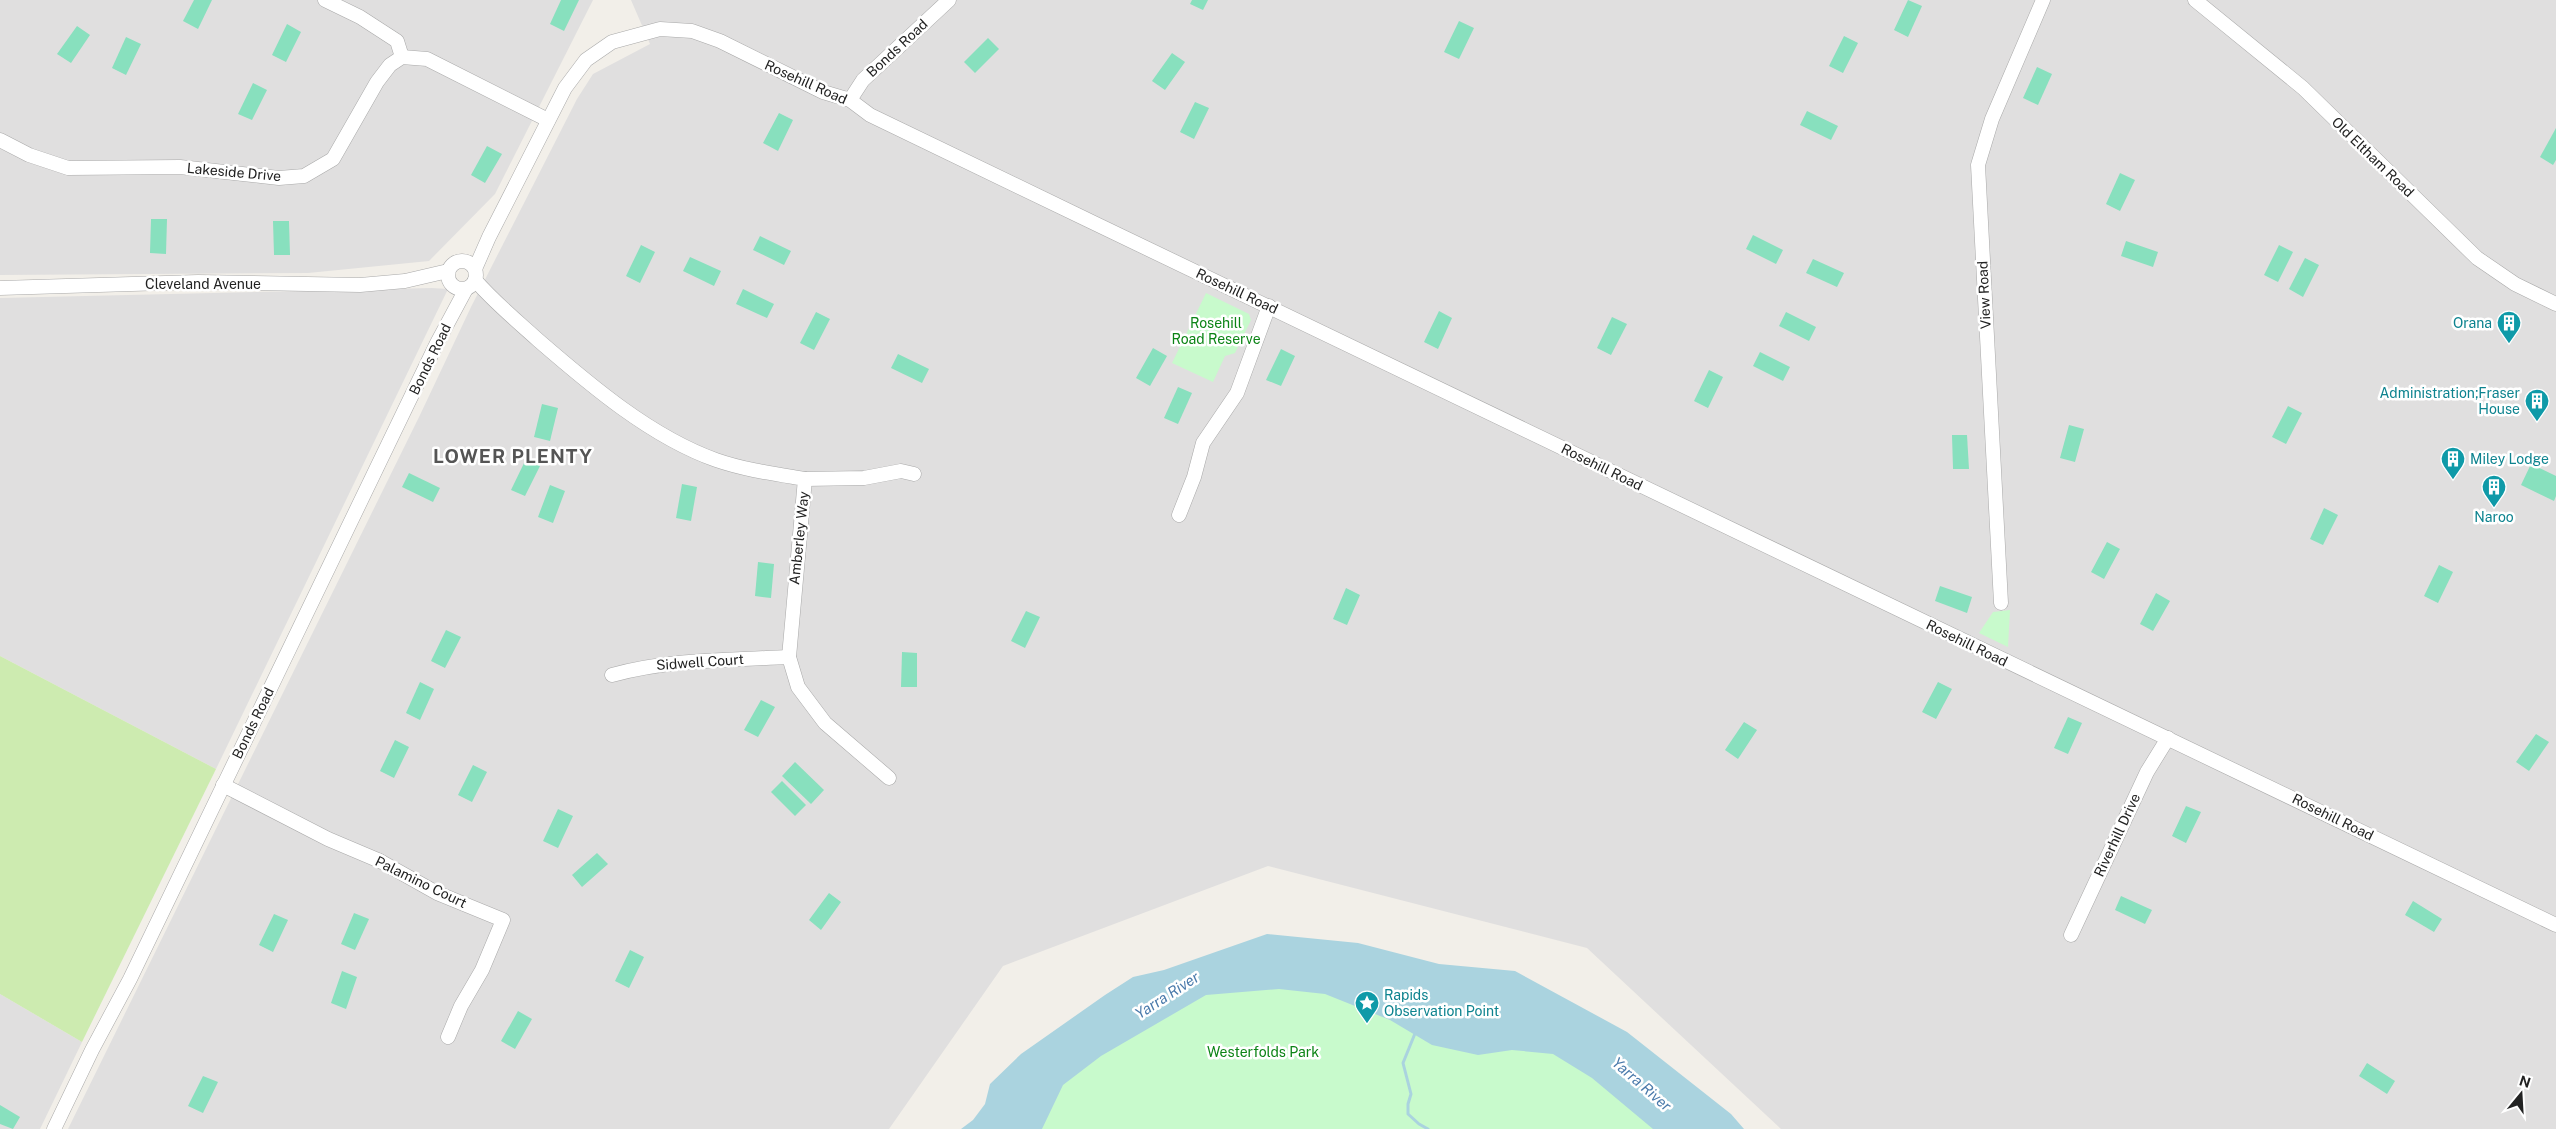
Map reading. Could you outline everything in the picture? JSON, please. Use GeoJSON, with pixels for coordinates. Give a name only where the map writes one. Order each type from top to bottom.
{"type":"FeatureCollection","features":[{"type":"Feature","properties":{"kind":"street"},"geometry":{"type":"LineString","coordinates":[[325,0],[360,17],[397,42],[402,57],[427,59],[548,120]]}},
{"type":"Feature","properties":{"kind":"street","name":"Bonds Road"},"geometry":{"type":"LineString","coordinates":[[850,100],[863,80],[949,0]]}},
{"type":"Feature","properties":{"kind":"street","name":"View Road"},"geometry":{"type":"LineString","coordinates":[[2001,602],[1978,165],[1992,119],[2043,0]]}},
{"type":"Feature","properties":{"kind":"street","name":"Old Eltham Road"},"geometry":{"type":"LineString","coordinates":[[2196,0],[2303,88],[2477,258],[2515,284],[2556,304]]}},
{"type":"Feature","properties":{"kind":"street","name":"Rosehill Road"},"geometry":{"type":"LineString","coordinates":[[645,32],[677,29],[705,35],[824,92],[850,100],[870,115],[2556,925]]}},
{"type":"Feature","properties":{"kind":"street","name":"Bonds Road"},"geometry":{"type":"LineString","coordinates":[[54,1129],[92,1050],[130,980],[451,316],[463,279],[489,237],[548,120],[576,71],[586,60],[612,42],[645,32]]}},
{"type":"Feature","properties":{"kind":"street","name":"Lakeside Drive"},"geometry":{"type":"LineString","coordinates":[[0,140],[29,155],[68,168],[180,167],[279,178],[304,176],[333,158],[377,82],[390,65],[402,57]]}},
{"type":"Feature","properties":{"kind":"street","name":"Cleveland Avenue"},"geometry":{"type":"LineString","coordinates":[[0,288],[198,282],[360,285],[463,279]]}},
{"type":"Feature","properties":{"kind":"street","name":"Amberley Way"},"geometry":{"type":"LineString","coordinates":[[463,279],[491,298],[570,368],[659,434],[716,460],[761,472],[805,479],[789,657],[798,688],[825,723],[889,778]]}},
{"type":"Feature","properties":{"kind":"street"},"geometry":{"type":"LineString","coordinates":[[1179,515],[1194,477],[1203,443],[1237,393],[1269,306]]}},
{"type":"Feature","properties":{"kind":"street"},"geometry":{"type":"LineString","coordinates":[[805,479],[864,478],[901,471],[914,474]]}},
{"type":"Feature","properties":{"kind":"street","name":"Sidwell Court"},"geometry":{"type":"LineString","coordinates":[[612,674],[645,666],[674,662],[789,657]]}},
{"type":"Feature","properties":{"kind":"street","name":"Riverhill Drive"},"geometry":{"type":"LineString","coordinates":[[2071,935],[2147,772],[2168,738]]}},
{"type":"Feature","properties":{"kind":"street","name":"Palamino Court"},"geometry":{"type":"LineString","coordinates":[[223,785],[328,839],[380,860],[437,893],[503,920],[482,970],[461,1006],[448,1037]]}},
{"type":"Feature","properties":{"kind":"shaded area"},"geometry":{"type":"Polygon","coordinates":[[[0,0],[593,0],[495,194],[429,261],[308,273],[0,275],[0,0]]]}},
{"type":"Feature","properties":{"kind":"shaded area"},"geometry":{"type":"Polygon","coordinates":[[[631,0],[2556,0],[2556,1129],[1781,1129],[1587,948],[1268,866],[1003,966],[889,1129],[68,1129],[420,415],[471,307],[577,99],[593,74],[650,44],[631,0]]]}},
{"type":"Feature","properties":{"kind":"shaded area"},"geometry":{"type":"Polygon","coordinates":[[[448,289],[216,769],[0,656],[0,298],[448,289]]]}},
{"type":"Feature","properties":{"kind":"shaded area"},"geometry":{"type":"Polygon","coordinates":[[[0,994],[82,1042],[40,1129],[0,1129],[0,994]]]}},
{"type":"Feature","properties":{"kind":"green space"},"geometry":{"type":"Polygon","coordinates":[[[194,0],[212,0],[198,29],[183,21],[194,0]]]}},
{"type":"Feature","properties":{"kind":"green space"},"geometry":{"type":"Polygon","coordinates":[[[561,0],[579,0],[564,31],[550,24],[561,0]]]}},
{"type":"Feature","properties":{"kind":"green space"},"geometry":{"type":"Polygon","coordinates":[[[1192,0],[1208,0],[1203,10],[1190,4],[1192,0]]]}},
{"type":"Feature","properties":{"kind":"green space"},"geometry":{"type":"Polygon","coordinates":[[[1908,0],[1922,6],[1908,37],[1894,30],[1908,0]]]}},
{"type":"Feature","properties":{"kind":"green space"},"geometry":{"type":"Polygon","coordinates":[[[1459,21],[1474,28],[1459,59],[1444,52],[1459,21]]]}},
{"type":"Feature","properties":{"kind":"green space"},"geometry":{"type":"Polygon","coordinates":[[[287,24],[301,32],[286,62],[272,55],[287,24]]]}},
{"type":"Feature","properties":{"kind":"green space"},"geometry":{"type":"Polygon","coordinates":[[[77,26],[90,35],[71,63],[57,54],[77,26]]]}},
{"type":"Feature","properties":{"kind":"green space"},"geometry":{"type":"Polygon","coordinates":[[[1844,36],[1858,43],[1843,73],[1829,66],[1844,36]]]}},
{"type":"Feature","properties":{"kind":"green space"},"geometry":{"type":"Polygon","coordinates":[[[126,37],[141,44],[126,75],[112,68],[126,37]]]}},
{"type":"Feature","properties":{"kind":"green space"},"geometry":{"type":"Polygon","coordinates":[[[988,38],[999,49],[975,73],[964,62],[988,38]]]}},
{"type":"Feature","properties":{"kind":"green space"},"geometry":{"type":"Polygon","coordinates":[[[1172,53],[1185,62],[1165,90],[1152,81],[1172,53]]]}},
{"type":"Feature","properties":{"kind":"green space"},"geometry":{"type":"Polygon","coordinates":[[[2037,67],[2052,74],[2038,105],[2023,98],[2037,67]]]}},
{"type":"Feature","properties":{"kind":"green space"},"geometry":{"type":"Polygon","coordinates":[[[253,83],[267,90],[252,120],[238,114],[253,83]]]}},
{"type":"Feature","properties":{"kind":"green space"},"geometry":{"type":"Polygon","coordinates":[[[1195,102],[1209,108],[1194,139],[1180,132],[1195,102]]]}},
{"type":"Feature","properties":{"kind":"green space"},"geometry":{"type":"Polygon","coordinates":[[[1807,111],[1838,126],[1831,140],[1800,125],[1807,111]]]}},
{"type":"Feature","properties":{"kind":"green space"},"geometry":{"type":"Polygon","coordinates":[[[779,113],[793,120],[778,151],[763,143],[779,113]]]}},
{"type":"Feature","properties":{"kind":"green space"},"geometry":{"type":"Polygon","coordinates":[[[2556,128],[2556,160],[2553,165],[2540,157],[2556,128]]]}},
{"type":"Feature","properties":{"kind":"green space"},"geometry":{"type":"Polygon","coordinates":[[[487,146],[502,154],[485,183],[471,175],[487,146]]]}},
{"type":"Feature","properties":{"kind":"green space"},"geometry":{"type":"Polygon","coordinates":[[[2120,173],[2135,180],[2120,211],[2106,204],[2120,173]]]}},
{"type":"Feature","properties":{"kind":"green space"},"geometry":{"type":"Polygon","coordinates":[[[151,219],[167,219],[166,254],[150,253],[151,219]]]}},
{"type":"Feature","properties":{"kind":"green space"},"geometry":{"type":"Polygon","coordinates":[[[273,221],[289,221],[290,255],[274,255],[273,221]]]}},
{"type":"Feature","properties":{"kind":"green space"},"geometry":{"type":"Polygon","coordinates":[[[1753,235],[1783,250],[1776,264],[1746,249],[1753,235]]]}},
{"type":"Feature","properties":{"kind":"green space"},"geometry":{"type":"Polygon","coordinates":[[[760,236],[791,251],[784,265],[753,250],[760,236]]]}},
{"type":"Feature","properties":{"kind":"green space"},"geometry":{"type":"Polygon","coordinates":[[[2126,241],[2158,252],[2153,267],[2121,256],[2126,241]]]}},
{"type":"Feature","properties":{"kind":"green space"},"geometry":{"type":"Polygon","coordinates":[[[641,245],[655,252],[640,283],[626,276],[641,245]]]}},
{"type":"Feature","properties":{"kind":"green space"},"geometry":{"type":"Polygon","coordinates":[[[2279,245],[2293,252],[2278,282],[2264,275],[2279,245]]]}},
{"type":"Feature","properties":{"kind":"green space"},"geometry":{"type":"Polygon","coordinates":[[[690,257],[721,271],[714,286],[683,271],[690,257]]]}},
{"type":"Feature","properties":{"kind":"green space"},"geometry":{"type":"Polygon","coordinates":[[[2305,258],[2319,265],[2303,297],[2289,289],[2305,258]]]}},
{"type":"Feature","properties":{"kind":"green space"},"geometry":{"type":"Polygon","coordinates":[[[1813,259],[1844,273],[1837,287],[1806,273],[1813,259]]]}},
{"type":"Feature","properties":{"kind":"green space"},"geometry":{"type":"Polygon","coordinates":[[[743,289],[774,304],[767,318],[736,304],[743,289]]]}},
{"type":"Feature","properties":{"kind":"green space","name":"Rosehill Road Reserve"},"geometry":{"type":"Polygon","coordinates":[[[1206,293],[1249,314],[1251,320],[1235,353],[1225,356],[1213,382],[1172,363],[1206,293]]]}},
{"type":"Feature","properties":{"kind":"green space"},"geometry":{"type":"Polygon","coordinates":[[[1439,311],[1452,318],[1438,349],[1424,342],[1439,311]]]}},
{"type":"Feature","properties":{"kind":"green space"},"geometry":{"type":"Polygon","coordinates":[[[816,312],[830,319],[814,350],[800,343],[816,312]]]}},
{"type":"Feature","properties":{"kind":"green space"},"geometry":{"type":"Polygon","coordinates":[[[1786,312],[1816,327],[1809,341],[1779,326],[1786,312]]]}},
{"type":"Feature","properties":{"kind":"green space"},"geometry":{"type":"Polygon","coordinates":[[[1612,317],[1627,324],[1611,355],[1597,348],[1612,317]]]}},
{"type":"Feature","properties":{"kind":"green space"},"geometry":{"type":"Polygon","coordinates":[[[1153,348],[1167,356],[1150,386],[1136,378],[1153,348]]]}},
{"type":"Feature","properties":{"kind":"green space"},"geometry":{"type":"Polygon","coordinates":[[[1281,349],[1295,356],[1281,386],[1266,380],[1281,349]]]}},
{"type":"Feature","properties":{"kind":"green space"},"geometry":{"type":"Polygon","coordinates":[[[1760,352],[1790,367],[1783,381],[1753,366],[1760,352]]]}},
{"type":"Feature","properties":{"kind":"green space"},"geometry":{"type":"Polygon","coordinates":[[[898,354],[929,369],[922,383],[891,368],[898,354]]]}},
{"type":"Feature","properties":{"kind":"green space"},"geometry":{"type":"Polygon","coordinates":[[[1709,370],[1723,377],[1708,408],[1694,401],[1709,370]]]}},
{"type":"Feature","properties":{"kind":"green space"},"geometry":{"type":"Polygon","coordinates":[[[1178,387],[1192,393],[1178,424],[1164,418],[1178,387]]]}},
{"type":"Feature","properties":{"kind":"green space"},"geometry":{"type":"Polygon","coordinates":[[[542,404],[558,408],[550,441],[534,437],[542,404]]]}},
{"type":"Feature","properties":{"kind":"green space"},"geometry":{"type":"Polygon","coordinates":[[[2288,406],[2302,413],[2286,444],[2272,437],[2288,406]]]}},
{"type":"Feature","properties":{"kind":"green space"},"geometry":{"type":"Polygon","coordinates":[[[2069,425],[2084,429],[2075,462],[2060,458],[2069,425]]]}},
{"type":"Feature","properties":{"kind":"green space"},"geometry":{"type":"Polygon","coordinates":[[[1952,435],[1967,435],[1969,469],[1953,469],[1952,435]]]}},
{"type":"Feature","properties":{"kind":"green space"},"geometry":{"type":"Polygon","coordinates":[[[526,459],[540,466],[525,496],[511,490],[526,459]]]}},
{"type":"Feature","properties":{"kind":"green space"},"geometry":{"type":"Polygon","coordinates":[[[2531,464],[2556,476],[2556,496],[2554,501],[2521,485],[2531,464]]]}},
{"type":"Feature","properties":{"kind":"green space"},"geometry":{"type":"Polygon","coordinates":[[[409,473],[440,488],[433,502],[402,487],[409,473]]]}},
{"type":"Feature","properties":{"kind":"green space"},"geometry":{"type":"Polygon","coordinates":[[[682,484],[697,487],[691,521],[676,518],[682,484]]]}},
{"type":"Feature","properties":{"kind":"green space"},"geometry":{"type":"Polygon","coordinates":[[[550,485],[565,491],[553,523],[538,517],[550,485]]]}},
{"type":"Feature","properties":{"kind":"green space"},"geometry":{"type":"Polygon","coordinates":[[[2324,508],[2338,515],[2323,545],[2310,539],[2324,508]]]}},
{"type":"Feature","properties":{"kind":"green space"},"geometry":{"type":"Polygon","coordinates":[[[2107,542],[2120,549],[2104,579],[2091,572],[2107,542]]]}},
{"type":"Feature","properties":{"kind":"green space"},"geometry":{"type":"Polygon","coordinates":[[[758,562],[774,564],[771,598],[755,596],[758,562]]]}},
{"type":"Feature","properties":{"kind":"green space"},"geometry":{"type":"Polygon","coordinates":[[[2439,565],[2453,572],[2438,603],[2424,596],[2439,565]]]}},
{"type":"Feature","properties":{"kind":"green space"},"geometry":{"type":"Polygon","coordinates":[[[1940,586],[1972,597],[1967,613],[1935,601],[1940,586]]]}},
{"type":"Feature","properties":{"kind":"green space"},"geometry":{"type":"Polygon","coordinates":[[[1346,588],[1360,595],[1347,625],[1333,619],[1346,588]]]}},
{"type":"Feature","properties":{"kind":"green space"},"geometry":{"type":"Polygon","coordinates":[[[2156,593],[2170,601],[2153,631],[2140,624],[2156,593]]]}},
{"type":"Feature","properties":{"kind":"green space"},"geometry":{"type":"Polygon","coordinates":[[[2010,610],[2008,647],[1979,633],[1993,612],[2010,610]]]}},
{"type":"Feature","properties":{"kind":"green space"},"geometry":{"type":"Polygon","coordinates":[[[1026,611],[1040,617],[1025,648],[1011,641],[1026,611]]]}},
{"type":"Feature","properties":{"kind":"green space"},"geometry":{"type":"Polygon","coordinates":[[[446,630],[461,637],[445,668],[431,661],[446,630]]]}},
{"type":"Feature","properties":{"kind":"green space"},"geometry":{"type":"Polygon","coordinates":[[[902,652],[917,653],[917,687],[901,687],[902,652]]]}},
{"type":"Feature","properties":{"kind":"green space"},"geometry":{"type":"Polygon","coordinates":[[[0,656],[216,769],[82,1042],[0,994],[0,656]]]}},
{"type":"Feature","properties":{"kind":"green space"},"geometry":{"type":"Polygon","coordinates":[[[420,682],[434,689],[420,720],[406,713],[420,682]]]}},
{"type":"Feature","properties":{"kind":"green space"},"geometry":{"type":"Polygon","coordinates":[[[1938,682],[1952,689],[1936,719],[1922,712],[1938,682]]]}},
{"type":"Feature","properties":{"kind":"green space"},"geometry":{"type":"Polygon","coordinates":[[[761,700],[775,707],[758,737],[744,730],[761,700]]]}},
{"type":"Feature","properties":{"kind":"green space"},"geometry":{"type":"Polygon","coordinates":[[[2068,717],[2082,723],[2068,754],[2054,748],[2068,717]]]}},
{"type":"Feature","properties":{"kind":"green space"},"geometry":{"type":"Polygon","coordinates":[[[1744,722],[1757,730],[1738,759],[1725,750],[1744,722]]]}},
{"type":"Feature","properties":{"kind":"green space"},"geometry":{"type":"Polygon","coordinates":[[[2536,734],[2549,742],[2529,771],[2516,762],[2536,734]]]}},
{"type":"Feature","properties":{"kind":"green space"},"geometry":{"type":"Polygon","coordinates":[[[395,740],[409,747],[394,778],[380,771],[395,740]]]}},
{"type":"Feature","properties":{"kind":"green space"},"geometry":{"type":"Polygon","coordinates":[[[795,762],[824,790],[811,804],[782,776],[795,762]]]}},
{"type":"Feature","properties":{"kind":"green space"},"geometry":{"type":"Polygon","coordinates":[[[473,765],[487,772],[472,802],[458,795],[473,765]]]}},
{"type":"Feature","properties":{"kind":"green space"},"geometry":{"type":"Polygon","coordinates":[[[782,781],[806,805],[795,816],[771,792],[782,781]]]}},
{"type":"Feature","properties":{"kind":"green space"},"geometry":{"type":"Polygon","coordinates":[[[2186,806],[2201,812],[2186,843],[2172,836],[2186,806]]]}},
{"type":"Feature","properties":{"kind":"green space"},"geometry":{"type":"Polygon","coordinates":[[[558,809],[573,816],[558,848],[543,841],[558,809]]]}},
{"type":"Feature","properties":{"kind":"green space"},"geometry":{"type":"Polygon","coordinates":[[[597,853],[608,864],[582,887],[572,875],[597,853]]]}},
{"type":"Feature","properties":{"kind":"green space"},"geometry":{"type":"Polygon","coordinates":[[[829,893],[841,902],[821,930],[809,920],[829,893]]]}},
{"type":"Feature","properties":{"kind":"green space"},"geometry":{"type":"Polygon","coordinates":[[[2121,896],[2152,910],[2145,924],[2115,910],[2121,896]]]}},
{"type":"Feature","properties":{"kind":"green space"},"geometry":{"type":"Polygon","coordinates":[[[2413,901],[2442,919],[2434,932],[2405,915],[2413,901]]]}},
{"type":"Feature","properties":{"kind":"green space"},"geometry":{"type":"Polygon","coordinates":[[[354,913],[369,919],[355,950],[341,944],[354,913]]]}},
{"type":"Feature","properties":{"kind":"green space"},"geometry":{"type":"Polygon","coordinates":[[[274,914],[288,920],[273,952],[259,945],[274,914]]]}},
{"type":"Feature","properties":{"kind":"green space"},"geometry":{"type":"Polygon","coordinates":[[[630,950],[644,957],[629,988],[615,981],[630,950]]]}},
{"type":"Feature","properties":{"kind":"green space"},"geometry":{"type":"Polygon","coordinates":[[[342,971],[357,977],[346,1009],[331,1003],[342,971]]]}},
{"type":"Feature","properties":{"kind":"green space","name":"Westerfolds Park"},"geometry":{"type":"Polygon","coordinates":[[[1261,973],[1549,1038],[1680,1129],[1017,1129],[1045,1085],[1141,1010],[1261,973]]]}},
{"type":"Feature","properties":{"kind":"green space"},"geometry":{"type":"Polygon","coordinates":[[[518,1011],[532,1019],[515,1049],[501,1041],[518,1011]]]}},
{"type":"Feature","properties":{"kind":"green space"},"geometry":{"type":"Polygon","coordinates":[[[2367,1063],[2395,1081],[2387,1094],[2359,1076],[2367,1063]]]}},
{"type":"Feature","properties":{"kind":"green space"},"geometry":{"type":"Polygon","coordinates":[[[203,1076],[218,1082],[203,1113],[188,1106],[203,1076]]]}},
{"type":"Feature","properties":{"kind":"green space"},"geometry":{"type":"Polygon","coordinates":[[[0,1105],[20,1117],[13,1129],[0,1124],[0,1105]]]}},
{"type":"Feature","properties":{"kind":"water","name":"Yarra River"},"geometry":{"type":"Polygon","coordinates":[[[1267,934],[1358,943],[1439,964],[1515,971],[1627,1032],[1731,1114],[1744,1129],[1653,1129],[1592,1078],[1553,1054],[1512,1050],[1478,1055],[1432,1045],[1390,1020],[1325,994],[1279,989],[1206,995],[1101,1056],[1063,1085],[1042,1129],[961,1129],[973,1120],[985,1104],[990,1084],[1021,1054],[1133,977],[1164,970],[1267,934]]]}},
{"type":"Feature","properties":{"kind":"waterway"},"geometry":{"type":"LineString","coordinates":[[1416,1031],[1403,1063],[1411,1094],[1408,1114],[1428,1129]]}},
{"type":"Feature","properties":{"kind":"place","name":"Orana"},"geometry":{"type":"Point","coordinates":[2509,344]}},
{"type":"Feature","properties":{"kind":"place","name":"Administration;Fraser House"},"geometry":{"type":"Point","coordinates":[2537,422]}},
{"type":"Feature","properties":{"kind":"place","name":"Miley Lodge"},"geometry":{"type":"Point","coordinates":[2453,480]}},
{"type":"Feature","properties":{"kind":"place","name":"Naroo"},"geometry":{"type":"Point","coordinates":[2494,508]}},
{"type":"Feature","properties":{"kind":"place","name":"Rapids Observation Point"},"geometry":{"type":"Point","coordinates":[1367,1024]}},
{"type":"Feature","properties":{"kind":"district","name":"LOWER PLENTY"},"geometry":{"type":"Point","coordinates":[513,456]}}]}
